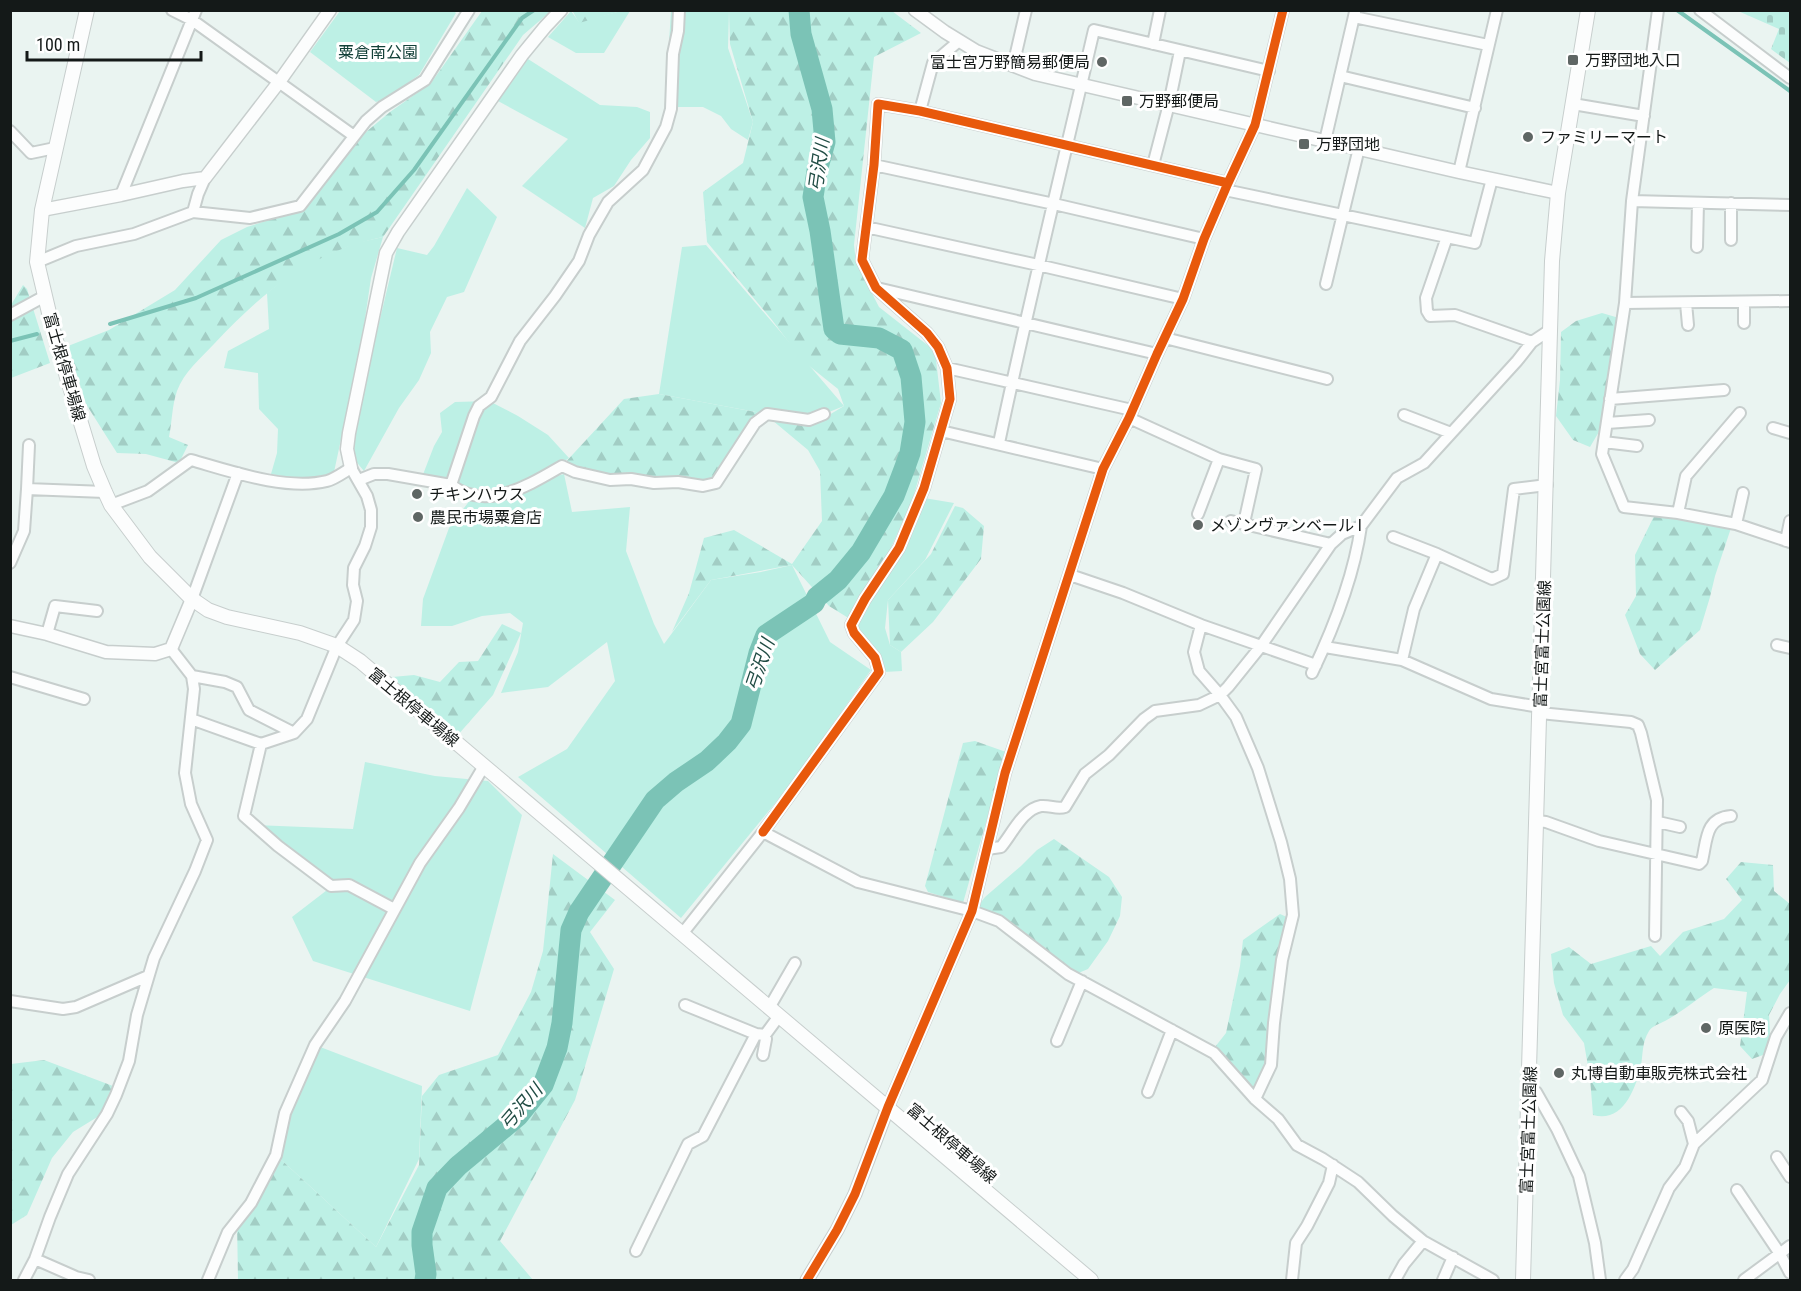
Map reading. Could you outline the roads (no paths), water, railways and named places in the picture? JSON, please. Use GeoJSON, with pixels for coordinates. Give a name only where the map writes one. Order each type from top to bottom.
{"type":"FeatureCollection","features":[{"type":"Feature","properties":{"kind":"main road","name":"富士根停車場線"},"geometry":{"type":"LineString","coordinates":[[87,10],[42,210],[37,262],[54,334],[91,457],[108,498],[150,557],[192,598],[208,610],[227,617],[300,633],[337,646],[360,661],[1091,1281]]}},
{"type":"Feature","properties":{"kind":"main road","name":"富士宮富士公園線"},"geometry":{"type":"LineString","coordinates":[[1523,1281],[1552,261],[1558,193],[1588,10]]}},
{"type":"Feature","properties":{"kind":"street"},"geometry":{"type":"LineString","coordinates":[[172,10],[194,15],[279,82],[354,136]]}},
{"type":"Feature","properties":{"kind":"street"},"geometry":{"type":"LineString","coordinates":[[190,719],[261,744],[294,733],[308,718],[337,646],[354,620],[357,601],[353,585],[354,568],[371,527],[371,510],[359,480],[351,468],[347,449],[386,253],[398,232],[522,55],[561,10]]}},
{"type":"Feature","properties":{"kind":"street"},"geometry":{"type":"LineString","coordinates":[[451,484],[479,406],[491,397],[520,340],[579,261],[589,234],[608,201],[643,170],[666,127],[671,109],[673,54],[678,31],[679,10]]}},
{"type":"Feature","properties":{"kind":"street"},"geometry":{"type":"LineString","coordinates":[[915,10],[976,51],[1035,74],[1558,193]]}},
{"type":"Feature","properties":{"kind":"street"},"geometry":{"type":"LineString","coordinates":[[1013,66],[1026,10]]}},
{"type":"Feature","properties":{"kind":"street"},"geometry":{"type":"LineString","coordinates":[[1153,44],[1160,10]]}},
{"type":"Feature","properties":{"kind":"street"},"geometry":{"type":"LineString","coordinates":[[807,1281],[855,1194],[888,1107],[972,911],[1005,773],[1103,469],[1131,414],[1183,299],[1204,239],[1255,125],[1283,10]]}},
{"type":"Feature","properties":{"kind":"street"},"geometry":{"type":"LineString","coordinates":[[1459,172],[1497,10]]}},
{"type":"Feature","properties":{"kind":"street"},"geometry":{"type":"LineString","coordinates":[[1658,10],[1632,201],[1625,303],[1602,454],[1624,507],[1678,513],[1736,524],[1788,541],[1791,521]]}},
{"type":"Feature","properties":{"kind":"street"},"geometry":{"type":"LineString","coordinates":[[1700,10],[1791,78]]}},
{"type":"Feature","properties":{"kind":"street"},"geometry":{"type":"LineString","coordinates":[[193,212],[206,178],[279,82],[329,11]]}},
{"type":"Feature","properties":{"kind":"street"},"geometry":{"type":"LineString","coordinates":[[37,262],[76,246],[134,234],[193,212],[250,218],[300,206],[366,121],[382,107],[425,80],[468,11]]}},
{"type":"Feature","properties":{"kind":"street"},"geometry":{"type":"LineString","coordinates":[[1325,141],[1354,14],[1488,45]]}},
{"type":"Feature","properties":{"kind":"street"},"geometry":{"type":"LineString","coordinates":[[121,195],[194,15]]}},
{"type":"Feature","properties":{"kind":"street"},"geometry":{"type":"LineString","coordinates":[[999,443],[1038,265],[1094,30],[1269,71]]}},
{"type":"Feature","properties":{"kind":"street"},"geometry":{"type":"LineString","coordinates":[[920,111],[933,63],[959,41]]}},
{"type":"Feature","properties":{"kind":"street"},"geometry":{"type":"LineString","coordinates":[[1153,165],[1180,51]]}},
{"type":"Feature","properties":{"kind":"street"},"geometry":{"type":"LineString","coordinates":[[1340,76],[1475,108]]}},
{"type":"Feature","properties":{"kind":"street"},"geometry":{"type":"LineString","coordinates":[[682,934],[763,832],[879,672],[875,658],[854,633],[851,625],[865,599],[899,548],[924,488],[950,399],[947,368],[938,347],[927,333],[876,288],[862,260],[874,165],[878,104],[920,111],[1153,165],[1226,186],[1475,243],[1492,179]]}},
{"type":"Feature","properties":{"kind":"street"},"geometry":{"type":"LineString","coordinates":[[1573,104],[1644,116]]}},
{"type":"Feature","properties":{"kind":"street"},"geometry":{"type":"LineString","coordinates":[[10,131],[31,153],[55,148]]}},
{"type":"Feature","properties":{"kind":"street"},"geometry":{"type":"LineString","coordinates":[[1326,284],[1359,148]]}},
{"type":"Feature","properties":{"kind":"street"},"geometry":{"type":"LineString","coordinates":[[874,165],[1204,239]]}},
{"type":"Feature","properties":{"kind":"street"},"geometry":{"type":"LineString","coordinates":[[42,210],[206,178]]}},
{"type":"Feature","properties":{"kind":"street"},"geometry":{"type":"LineString","coordinates":[[1632,201],[1791,205]]}},
{"type":"Feature","properties":{"kind":"street"},"geometry":{"type":"LineString","coordinates":[[1697,247],[1698,203]]}},
{"type":"Feature","properties":{"kind":"street"},"geometry":{"type":"LineString","coordinates":[[1731,204],[1731,240]]}},
{"type":"Feature","properties":{"kind":"street"},"geometry":{"type":"LineString","coordinates":[[866,227],[1183,299]]}},
{"type":"Feature","properties":{"kind":"street"},"geometry":{"type":"LineString","coordinates":[[1448,237],[1426,298],[1427,311],[1430,316],[1455,315],[1532,342]]}},
{"type":"Feature","properties":{"kind":"street"},"geometry":{"type":"LineString","coordinates":[[876,288],[1157,354]]}},
{"type":"Feature","properties":{"kind":"street"},"geometry":{"type":"LineString","coordinates":[[10,315],[45,296]]}},
{"type":"Feature","properties":{"kind":"street"},"geometry":{"type":"LineString","coordinates":[[1625,303],[1791,301]]}},
{"type":"Feature","properties":{"kind":"street"},"geometry":{"type":"LineString","coordinates":[[1744,302],[1744,323]]}},
{"type":"Feature","properties":{"kind":"street"},"geometry":{"type":"LineString","coordinates":[[1686,303],[1688,325]]}},
{"type":"Feature","properties":{"kind":"street"},"geometry":{"type":"LineString","coordinates":[[1070,575],[1261,646],[1314,669],[1325,646],[1356,557],[1361,526],[1397,478],[1424,463],[1532,342],[1550,330]]}},
{"type":"Feature","properties":{"kind":"street"},"geometry":{"type":"LineString","coordinates":[[1165,338],[1327,379]]}},
{"type":"Feature","properties":{"kind":"street"},"geometry":{"type":"LineString","coordinates":[[947,368],[1012,382],[1131,414],[1219,459],[1256,469],[1244,523]]}},
{"type":"Feature","properties":{"kind":"street"},"geometry":{"type":"LineString","coordinates":[[1610,399],[1724,390]]}},
{"type":"Feature","properties":{"kind":"street"},"geometry":{"type":"LineString","coordinates":[[1678,513],[1686,476],[1740,413]]}},
{"type":"Feature","properties":{"kind":"street"},"geometry":{"type":"LineString","coordinates":[[359,480],[374,474],[388,474],[451,484],[460,492],[473,496],[496,496],[528,486],[562,466],[576,472],[610,480],[678,482],[703,486],[716,483],[755,423],[767,414],[809,420],[824,414]]}},
{"type":"Feature","properties":{"kind":"street"},"geometry":{"type":"LineString","coordinates":[[1404,416],[1451,433]]}},
{"type":"Feature","properties":{"kind":"street"},"geometry":{"type":"LineString","coordinates":[[1606,423],[1649,420]]}},
{"type":"Feature","properties":{"kind":"street"},"geometry":{"type":"LineString","coordinates":[[1773,428],[1791,434]]}},
{"type":"Feature","properties":{"kind":"street"},"geometry":{"type":"LineString","coordinates":[[941,431],[1103,469]]}},
{"type":"Feature","properties":{"kind":"street"},"geometry":{"type":"LineString","coordinates":[[1604,442],[1637,446]]}},
{"type":"Feature","properties":{"kind":"street"},"geometry":{"type":"LineString","coordinates":[[10,563],[24,531],[29,445]]}},
{"type":"Feature","properties":{"kind":"street"},"geometry":{"type":"LineString","coordinates":[[1198,513],[1219,459]]}},
{"type":"Feature","properties":{"kind":"street"},"geometry":{"type":"LineString","coordinates":[[27,489],[108,498],[148,491],[191,460],[275,482],[328,481],[351,468]]}},
{"type":"Feature","properties":{"kind":"street"},"geometry":{"type":"LineString","coordinates":[[171,650],[238,473]]}},
{"type":"Feature","properties":{"kind":"street"},"geometry":{"type":"LineString","coordinates":[[1393,537],[1492,579],[1503,574],[1514,489],[1546,485]]}},
{"type":"Feature","properties":{"kind":"street"},"geometry":{"type":"LineString","coordinates":[[1736,524],[1743,493]]}},
{"type":"Feature","properties":{"kind":"street"},"geometry":{"type":"LineString","coordinates":[[1231,521],[1331,544]]}},
{"type":"Feature","properties":{"kind":"street"},"geometry":{"type":"LineString","coordinates":[[987,849],[1000,847],[1025,814],[1037,807],[1062,809],[1065,807],[1085,774],[1155,711],[1199,705],[1220,694],[1261,646],[1331,544],[1342,534],[1361,526]]}},
{"type":"Feature","properties":{"kind":"street"},"geometry":{"type":"LineString","coordinates":[[1402,660],[1414,609],[1437,554]]}},
{"type":"Feature","properties":{"kind":"street"},"geometry":{"type":"LineString","coordinates":[[47,634],[56,606],[97,611]]}},
{"type":"Feature","properties":{"kind":"street"},"geometry":{"type":"LineString","coordinates":[[1201,625],[1194,652],[1199,671],[1220,694],[1236,717],[1258,768],[1290,879],[1293,915],[1282,960],[1271,1065],[1255,1099]]}},
{"type":"Feature","properties":{"kind":"street"},"geometry":{"type":"LineString","coordinates":[[10,626],[47,634],[106,652],[155,654],[171,650]]}},
{"type":"Feature","properties":{"kind":"street"},"geometry":{"type":"LineString","coordinates":[[1777,645],[1791,648]]}},
{"type":"Feature","properties":{"kind":"street"},"geometry":{"type":"LineString","coordinates":[[1325,646],[1402,660],[1491,699],[1540,710],[1631,722],[1638,725],[1657,800],[1655,936]]}},
{"type":"Feature","properties":{"kind":"street"},"geometry":{"type":"LineString","coordinates":[[24,1281],[35,1259],[68,1174],[107,1114],[116,1095],[129,1061],[137,1015],[153,958],[195,871],[207,840],[191,804],[185,773],[194,689],[192,676],[171,650]]}},
{"type":"Feature","properties":{"kind":"street"},"geometry":{"type":"LineString","coordinates":[[10,676],[84,699]]}},
{"type":"Feature","properties":{"kind":"street"},"geometry":{"type":"LineString","coordinates":[[192,676],[225,681],[237,687],[249,710],[294,733]]}},
{"type":"Feature","properties":{"kind":"street"},"geometry":{"type":"LineString","coordinates":[[261,744],[244,816],[278,846],[331,886],[349,885],[394,909]]}},
{"type":"Feature","properties":{"kind":"street"},"geometry":{"type":"LineString","coordinates":[[207,1281],[228,1233],[250,1203],[276,1155],[285,1113],[315,1045],[345,1001],[420,863],[459,808],[484,766]]}},
{"type":"Feature","properties":{"kind":"street"},"geometry":{"type":"LineString","coordinates":[[1537,821],[1546,822],[1585,838],[1699,864],[1702,861],[1710,826],[1722,816],[1731,816]]}},
{"type":"Feature","properties":{"kind":"street"},"geometry":{"type":"LineString","coordinates":[[1658,822],[1680,828]]}},
{"type":"Feature","properties":{"kind":"street"},"geometry":{"type":"LineString","coordinates":[[763,832],[858,882],[972,911],[999,921],[1068,974],[1214,1053],[1255,1099],[1278,1119],[1297,1144],[1358,1182],[1393,1216],[1423,1240],[1493,1281]]}},
{"type":"Feature","properties":{"kind":"street"},"geometry":{"type":"LineString","coordinates":[[636,1251],[688,1144],[703,1136],[774,1012],[795,963]]}},
{"type":"Feature","properties":{"kind":"street"},"geometry":{"type":"LineString","coordinates":[[10,1000],[63,1009],[76,1007],[148,976]]}},
{"type":"Feature","properties":{"kind":"street"},"geometry":{"type":"LineString","coordinates":[[1057,1041],[1082,981]]}},
{"type":"Feature","properties":{"kind":"street"},"geometry":{"type":"LineString","coordinates":[[686,1005],[760,1035],[766,1039],[763,1055]]}},
{"type":"Feature","properties":{"kind":"street"},"geometry":{"type":"LineString","coordinates":[[1625,1281],[1633,1269],[1669,1188],[1685,1167],[1694,1144],[1762,1080],[1776,1036],[1790,1018]]}},
{"type":"Feature","properties":{"kind":"street"},"geometry":{"type":"LineString","coordinates":[[1148,1092],[1172,1030]]}},
{"type":"Feature","properties":{"kind":"street"},"geometry":{"type":"LineString","coordinates":[[1530,1088],[1536,1092],[1557,1129],[1579,1176],[1595,1243],[1600,1281]]}},
{"type":"Feature","properties":{"kind":"street"},"geometry":{"type":"LineString","coordinates":[[1681,1112],[1688,1121],[1694,1144]]}},
{"type":"Feature","properties":{"kind":"street"},"geometry":{"type":"LineString","coordinates":[[1777,1157],[1791,1177]]}},
{"type":"Feature","properties":{"kind":"street"},"geometry":{"type":"LineString","coordinates":[[1292,1281],[1296,1242],[1329,1183],[1333,1166]]}},
{"type":"Feature","properties":{"kind":"street"},"geometry":{"type":"LineString","coordinates":[[1737,1190],[1791,1274]]}},
{"type":"Feature","properties":{"kind":"street"},"geometry":{"type":"LineString","coordinates":[[1395,1281],[1404,1264],[1423,1240]]}},
{"type":"Feature","properties":{"kind":"street"},"geometry":{"type":"LineString","coordinates":[[1744,1281],[1791,1246]]}},
{"type":"Feature","properties":{"kind":"street"},"geometry":{"type":"LineString","coordinates":[[1443,1281],[1453,1257]]}},
{"type":"Feature","properties":{"kind":"street"},"geometry":{"type":"LineString","coordinates":[[35,1259],[89,1281]]}},
{"type":"Feature","properties":{"kind":"waterway"},"geometry":{"type":"LineString","coordinates":[[110,324],[196,298],[339,234],[377,212],[414,170],[522,18],[534,10]]}},
{"type":"Feature","properties":{"kind":"waterway","name":"弓沢川"},"geometry":{"type":"LineString","coordinates":[[425,1280],[422,1232],[437,1188],[458,1166],[518,1116],[543,1085],[557,1048],[562,1023],[571,930],[579,912],[655,800],[676,782],[707,761],[727,742],[741,724],[759,653],[766,635],[814,603],[817,597],[838,580],[861,552],[894,496],[910,453],[915,422],[911,377],[902,350],[879,338],[840,334],[834,329],[813,197],[825,142],[822,109],[801,34],[799,10]]}},
{"type":"Feature","properties":{"kind":"waterway"},"geometry":{"type":"LineString","coordinates":[[1677,10],[1790,91]]}},
{"type":"Feature","properties":{"kind":"waterway"},"geometry":{"type":"LineString","coordinates":[[10,341],[37,334]]}},
{"type":"Feature","properties":{"kind":"place","name":"万野団地入口"},"geometry":{"type":"Point","coordinates":[1573,60]}},
{"type":"Feature","properties":{"kind":"place","name":"富士宮万野簡易郵便局"},"geometry":{"type":"Point","coordinates":[1102,62]}},
{"type":"Feature","properties":{"kind":"place","name":"万野郵便局"},"geometry":{"type":"Point","coordinates":[1127,101]}},
{"type":"Feature","properties":{"kind":"place","name":"ファミリーマート"},"geometry":{"type":"Point","coordinates":[1528,137]}},
{"type":"Feature","properties":{"kind":"place","name":"万野団地"},"geometry":{"type":"Point","coordinates":[1304,144]}},
{"type":"Feature","properties":{"kind":"place","name":"チキンハウス"},"geometry":{"type":"Point","coordinates":[417,494]}},
{"type":"Feature","properties":{"kind":"place","name":"農民市場粟倉店"},"geometry":{"type":"Point","coordinates":[418,517]}},
{"type":"Feature","properties":{"kind":"place","name":"メゾンヴァンベール I"},"geometry":{"type":"Point","coordinates":[1198,525]}},
{"type":"Feature","properties":{"kind":"place","name":"原医院"},"geometry":{"type":"Point","coordinates":[1706,1028]}},
{"type":"Feature","properties":{"kind":"place","name":"丸博自動車販売株式会社"},"geometry":{"type":"Point","coordinates":[1559,1073]}},
{"type":"Feature","properties":{"kind":"park label","name":"粟倉南公園"},"geometry":{"type":"Point","coordinates":[378,52]}}]}
